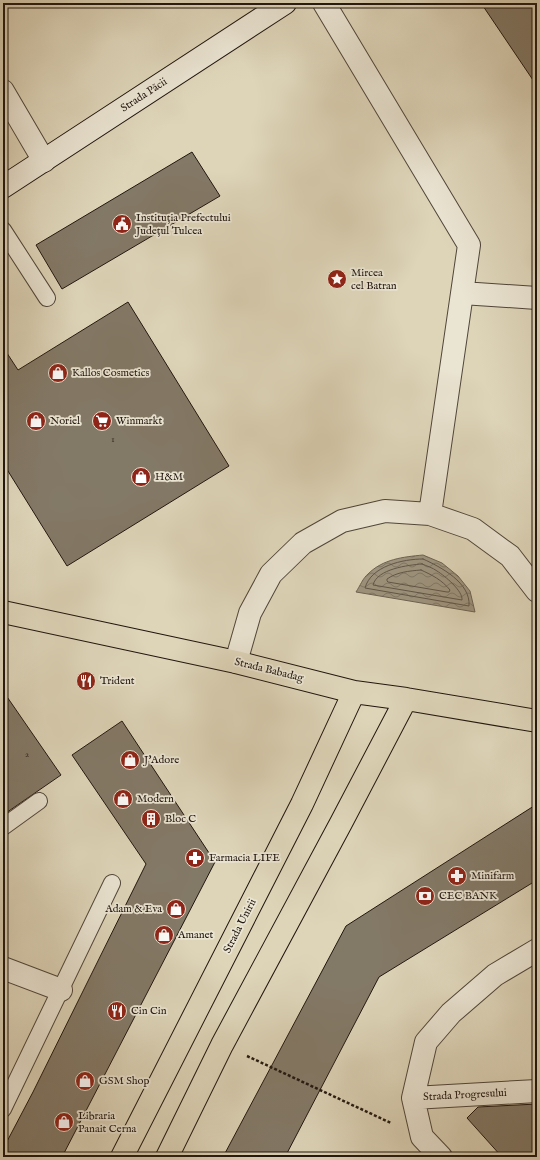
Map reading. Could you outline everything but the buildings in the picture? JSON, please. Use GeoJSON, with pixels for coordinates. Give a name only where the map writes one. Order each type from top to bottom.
{"type":"FeatureCollection","features":[{"type":"Feature","properties":{"kind":"main road","name":"Strada Babadag"},"geometry":{"type":"LineString","coordinates":[[3,612],[236,662],[354,692],[406,699],[537,721]]}},
{"type":"Feature","properties":{"kind":"main road","name":"Strada Unirii"},"geometry":{"type":"LineString","coordinates":[[122,1157],[302,804],[354,692]]}},
{"type":"Feature","properties":{"kind":"main road"},"geometry":{"type":"LineString","coordinates":[[167,1157],[222,1045],[342,823],[406,699]]}},
{"type":"Feature","properties":{"kind":"street","name":"Strada Păcii"},"geometry":{"type":"LineString","coordinates":[[3,187],[285,3]]}},
{"type":"Feature","properties":{"kind":"street"},"geometry":{"type":"LineString","coordinates":[[324,3],[469,245],[430,514]]}},
{"type":"Feature","properties":{"kind":"street"},"geometry":{"type":"LineString","coordinates":[[3,91],[44,161]]}},
{"type":"Feature","properties":{"kind":"street"},"geometry":{"type":"LineString","coordinates":[[462,293],[537,298]]}},
{"type":"Feature","properties":{"kind":"street"},"geometry":{"type":"LineString","coordinates":[[236,662],[250,613],[271,574],[303,543],[342,521],[385,512],[430,514],[473,529],[510,556],[537,591]]}},
{"type":"Feature","properties":{"kind":"street"},"geometry":{"type":"LineString","coordinates":[[413,1098],[426,1042],[451,1013],[495,975],[537,950]]}},
{"type":"Feature","properties":{"kind":"street"},"geometry":{"type":"LineString","coordinates":[[3,968],[61,990]]}},
{"type":"Feature","properties":{"kind":"street","name":"Strada Progresului"},"geometry":{"type":"LineString","coordinates":[[422,1137],[413,1098],[537,1092]]}},
{"type":"Feature","properties":{"kind":"street"},"geometry":{"type":"LineString","coordinates":[[422,1137],[441,1157]]}},
{"type":"Feature","properties":{"kind":"lane"},"geometry":{"type":"LineString","coordinates":[[3,230],[47,298]]}},
{"type":"Feature","properties":{"kind":"lane"},"geometry":{"type":"LineString","coordinates":[[3,827],[39,801]]}},
{"type":"Feature","properties":{"kind":"lane"},"geometry":{"type":"LineString","coordinates":[[3,1109],[112,883]]}},
{"type":"Feature","properties":{"kind":"path"},"geometry":{"type":"LineString","coordinates":[[222,1045],[422,1137]]}},
{"type":"Feature","properties":{"kind":"water"},"geometry":{"type":"Polygon","coordinates":[[[423,555],[442,563],[458,576],[470,591],[475,612],[356,592],[366,576],[380,565],[401,558],[423,555]]]}},
{"type":"Feature","properties":{"kind":"place","name":"Instituția Prefectului Județul Tulcea"},"geometry":{"type":"Point","coordinates":[122,224]}},
{"type":"Feature","properties":{"kind":"place","name":"Mircea cel Batran"},"geometry":{"type":"Point","coordinates":[337,279]}},
{"type":"Feature","properties":{"kind":"place","name":"Kallos Cosmetics"},"geometry":{"type":"Point","coordinates":[58,373]}},
{"type":"Feature","properties":{"kind":"place","name":"Noriel"},"geometry":{"type":"Point","coordinates":[36,421]}},
{"type":"Feature","properties":{"kind":"place","name":"Winmarkt"},"geometry":{"type":"Point","coordinates":[102,421]}},
{"type":"Feature","properties":{"kind":"place","name":"H&M"},"geometry":{"type":"Point","coordinates":[141,477]}},
{"type":"Feature","properties":{"kind":"place","name":"Trident"},"geometry":{"type":"Point","coordinates":[86,681]}},
{"type":"Feature","properties":{"kind":"place","name":"J'Adore"},"geometry":{"type":"Point","coordinates":[130,760]}},
{"type":"Feature","properties":{"kind":"place","name":"Modern"},"geometry":{"type":"Point","coordinates":[123,799]}},
{"type":"Feature","properties":{"kind":"place","name":"Bloc C"},"geometry":{"type":"Point","coordinates":[151,819]}},
{"type":"Feature","properties":{"kind":"place","name":"Farmacia LIFE"},"geometry":{"type":"Point","coordinates":[195,858]}},
{"type":"Feature","properties":{"kind":"place","name":"Minifarm"},"geometry":{"type":"Point","coordinates":[457,876]}},
{"type":"Feature","properties":{"kind":"place","name":"CEC BANK"},"geometry":{"type":"Point","coordinates":[425,896]}},
{"type":"Feature","properties":{"kind":"place","name":"Adam & Eva"},"geometry":{"type":"Point","coordinates":[176,909]}},
{"type":"Feature","properties":{"kind":"place","name":"Amanet"},"geometry":{"type":"Point","coordinates":[164,935]}},
{"type":"Feature","properties":{"kind":"place","name":"Cin Cin"},"geometry":{"type":"Point","coordinates":[117,1011]}},
{"type":"Feature","properties":{"kind":"place","name":"GSM Shop"},"geometry":{"type":"Point","coordinates":[85,1081]}},
{"type":"Feature","properties":{"kind":"place","name":"Libraria Panait Cerna"},"geometry":{"type":"Point","coordinates":[64,1122]}}]}
